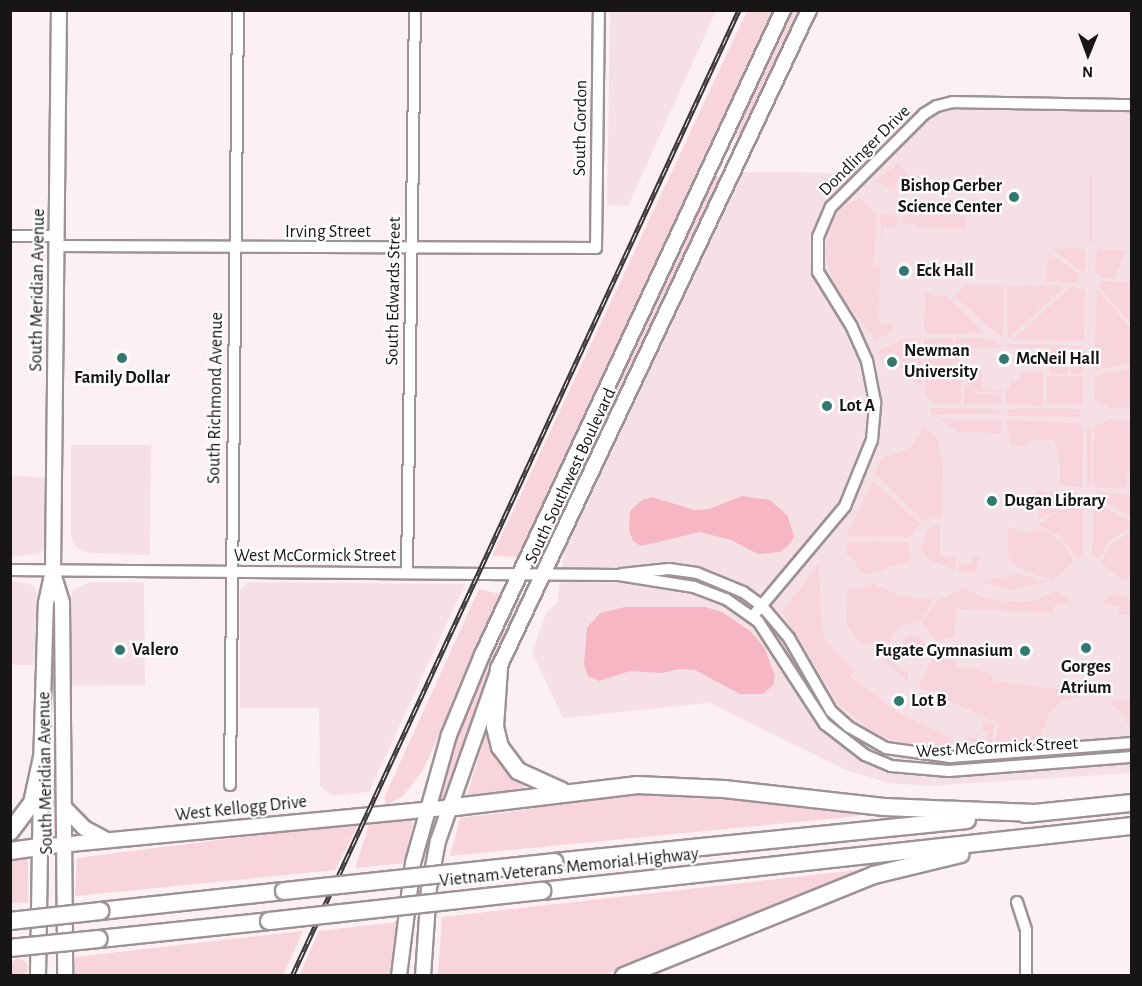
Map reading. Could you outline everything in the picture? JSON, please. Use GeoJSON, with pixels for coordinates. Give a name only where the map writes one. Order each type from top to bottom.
{"type":"FeatureCollection","features":[{"type":"Feature","properties":{"kind":"highway"},"geometry":{"type":"LineString","coordinates":[[499,668],[495,727],[500,747],[518,771],[566,792]]}},
{"type":"Feature","properties":{"kind":"highway"},"geometry":{"type":"LineString","coordinates":[[10,832],[32,803],[42,757]]}},
{"type":"Feature","properties":{"kind":"highway"},"geometry":{"type":"LineString","coordinates":[[447,808],[638,785],[687,786],[884,807],[1035,813]]}},
{"type":"Feature","properties":{"kind":"highway","name":"Vietnam Veterans Memorial Highway"},"geometry":{"type":"LineString","coordinates":[[10,921],[1131,803]]}},
{"type":"Feature","properties":{"kind":"highway","name":"Vietnam Veterans Memorial Highway"},"geometry":{"type":"LineString","coordinates":[[10,948],[1131,826]]}},
{"type":"Feature","properties":{"kind":"highway"},"geometry":{"type":"LineString","coordinates":[[624,975],[874,875],[1065,833]]}},
{"type":"Feature","properties":{"kind":"highway"},"geometry":{"type":"LineString","coordinates":[[10,851],[39,847]]}},
{"type":"Feature","properties":{"kind":"main road","name":"South Meridian Avenue"},"geometry":{"type":"LineString","coordinates":[[39,975],[39,847],[46,603],[52,571],[59,10]]}},
{"type":"Feature","properties":{"kind":"main road","name":"South Southwest Boulevard"},"geometry":{"type":"LineString","coordinates":[[399,975],[413,863],[425,810],[466,694],[783,10]]}},
{"type":"Feature","properties":{"kind":"main road","name":"South Southwest Boulevard"},"geometry":{"type":"LineString","coordinates":[[423,975],[429,888],[447,808],[499,668],[546,574],[809,10]]}},
{"type":"Feature","properties":{"kind":"main road","name":"South Meridian Avenue"},"geometry":{"type":"LineString","coordinates":[[52,571],[62,603],[65,975]]}},
{"type":"Feature","properties":{"kind":"main road"},"geometry":{"type":"LineString","coordinates":[[64,807],[84,828],[108,840]]}},
{"type":"Feature","properties":{"kind":"main road","name":"West Kellogg Drive"},"geometry":{"type":"LineString","coordinates":[[39,847],[447,808]]}},
{"type":"Feature","properties":{"kind":"street","name":"South Richmond Avenue"},"geometry":{"type":"LineString","coordinates":[[230,785],[238,10]]}},
{"type":"Feature","properties":{"kind":"street","name":"South Edwards Street"},"geometry":{"type":"LineString","coordinates":[[407,573],[415,10]]}},
{"type":"Feature","properties":{"kind":"street","name":"South Gordon"},"geometry":{"type":"LineString","coordinates":[[596,245],[598,10]]}},
{"type":"Feature","properties":{"kind":"street","name":"Dondlinger Drive"},"geometry":{"type":"LineString","coordinates":[[752,617],[845,506],[872,440],[875,402],[867,361],[852,327],[818,272],[818,237],[831,207],[924,114],[938,106],[952,102],[1131,105]]}},
{"type":"Feature","properties":{"kind":"street","name":"Irving Street"},"geometry":{"type":"LineString","coordinates":[[10,236],[56,241],[235,248],[596,248],[596,245]]}},
{"type":"Feature","properties":{"kind":"street","name":"West McCormick Street"},"geometry":{"type":"LineString","coordinates":[[619,575],[651,568],[697,573],[743,592],[762,606],[789,638],[831,711],[849,727],[886,748],[950,757],[1131,743]]}},
{"type":"Feature","properties":{"kind":"street","name":"West McCormick Street"},"geometry":{"type":"LineString","coordinates":[[10,570],[619,575],[694,587],[726,600],[752,617],[777,648],[808,704],[825,724],[865,755],[891,765],[949,771],[1131,758]]}},
{"type":"Feature","properties":{"kind":"street"},"geometry":{"type":"LineString","coordinates":[[1017,902],[1026,930],[1026,975]]}},
{"type":"Feature","properties":{"kind":"shaded area"},"geometry":{"type":"Polygon","coordinates":[[[610,11],[716,11],[628,206],[607,205],[610,11]]]}},
{"type":"Feature","properties":{"kind":"shaded area"},"geometry":{"type":"Polygon","coordinates":[[[747,11],[772,11],[584,415],[577,440],[524,557],[492,556],[747,11]]]}},
{"type":"Feature","properties":{"kind":"shaded area"},"geometry":{"type":"Polygon","coordinates":[[[791,11],[804,11],[737,144],[736,130],[791,11]]]}},
{"type":"Feature","properties":{"kind":"shaded area","name":"Newman University"},"geometry":{"type":"Polygon","coordinates":[[[951,108],[1131,110],[1131,773],[929,786],[889,783],[848,771],[709,703],[563,718],[532,652],[546,613],[557,603],[564,552],[741,172],[871,173],[929,117],[951,108]]]}},
{"type":"Feature","properties":{"kind":"shaded area"},"geometry":{"type":"Polygon","coordinates":[[[898,163],[907,173],[907,181],[896,180],[895,190],[875,182],[898,163]]]}},
{"type":"Feature","properties":{"kind":"shaded area"},"geometry":{"type":"Polygon","coordinates":[[[718,175],[719,187],[544,552],[543,546],[710,183],[718,175]]]}},
{"type":"Feature","properties":{"kind":"shaded area"},"geometry":{"type":"Polygon","coordinates":[[[1089,175],[1093,175],[1092,242],[1089,242],[1089,175]]]}},
{"type":"Feature","properties":{"kind":"shaded area"},"geometry":{"type":"Polygon","coordinates":[[[860,198],[877,215],[874,265],[880,266],[879,323],[896,324],[889,334],[875,340],[836,288],[824,252],[835,217],[843,207],[860,198]]]}},
{"type":"Feature","properties":{"kind":"shaded area"},"geometry":{"type":"Polygon","coordinates":[[[880,214],[899,216],[895,228],[883,228],[882,242],[880,214]]]}},
{"type":"Feature","properties":{"kind":"shaded area"},"geometry":{"type":"Polygon","coordinates":[[[909,214],[965,216],[966,229],[916,228],[916,224],[903,224],[903,216],[909,214]]]}},
{"type":"Feature","properties":{"kind":"shaded area"},"geometry":{"type":"Polygon","coordinates":[[[1052,249],[1085,249],[1085,270],[1081,271],[1052,249]]]}},
{"type":"Feature","properties":{"kind":"shaded area"},"geometry":{"type":"Polygon","coordinates":[[[1097,249],[1126,250],[1114,279],[1101,278],[1095,270],[1097,249]]]}},
{"type":"Feature","properties":{"kind":"shaded area"},"geometry":{"type":"Polygon","coordinates":[[[1049,254],[1079,274],[1078,283],[1045,282],[1049,254]]]}},
{"type":"Feature","properties":{"kind":"shaded area"},"geometry":{"type":"Polygon","coordinates":[[[1102,281],[1131,282],[1131,324],[1099,287],[1102,281]]]}},
{"type":"Feature","properties":{"kind":"shaded area"},"geometry":{"type":"Polygon","coordinates":[[[965,285],[1004,285],[1003,339],[954,296],[965,285]]]}},
{"type":"Feature","properties":{"kind":"shaded area"},"geometry":{"type":"Polygon","coordinates":[[[1061,285],[1063,288],[1008,339],[1006,286],[1061,285]]]}},
{"type":"Feature","properties":{"kind":"shaded area"},"geometry":{"type":"Polygon","coordinates":[[[1071,286],[1085,290],[1084,341],[1013,340],[1071,286]]]}},
{"type":"Feature","properties":{"kind":"shaded area"},"geometry":{"type":"Polygon","coordinates":[[[1097,289],[1131,329],[1131,364],[1094,370],[1097,289]]]}},
{"type":"Feature","properties":{"kind":"shaded area"},"geometry":{"type":"Polygon","coordinates":[[[925,291],[935,297],[946,295],[985,333],[928,334],[924,329],[925,291]]]}},
{"type":"Feature","properties":{"kind":"shaded area"},"geometry":{"type":"Polygon","coordinates":[[[907,338],[921,339],[922,387],[901,369],[882,364],[878,351],[907,338]]]}},
{"type":"Feature","properties":{"kind":"shaded area"},"geometry":{"type":"Polygon","coordinates":[[[953,338],[953,371],[962,373],[961,404],[934,404],[925,395],[924,339],[953,338]]]}},
{"type":"Feature","properties":{"kind":"shaded area"},"geometry":{"type":"Polygon","coordinates":[[[955,338],[991,339],[1002,348],[958,347],[956,369],[955,338]]]}},
{"type":"Feature","properties":{"kind":"shaded area"},"geometry":{"type":"Polygon","coordinates":[[[1009,344],[1069,345],[1068,375],[1050,374],[1050,348],[1007,348],[1009,344]]]}},
{"type":"Feature","properties":{"kind":"shaded area"},"geometry":{"type":"Polygon","coordinates":[[[1071,345],[1084,347],[1082,373],[1071,374],[1071,345]]]}},
{"type":"Feature","properties":{"kind":"shaded area"},"geometry":{"type":"Polygon","coordinates":[[[1131,368],[1131,408],[1110,408],[1095,400],[1094,376],[1131,368]]]}},
{"type":"Feature","properties":{"kind":"shaded area"},"geometry":{"type":"Polygon","coordinates":[[[965,371],[982,371],[982,389],[1001,390],[1001,393],[974,391],[965,381],[965,371]]]}},
{"type":"Feature","properties":{"kind":"shaded area"},"geometry":{"type":"Polygon","coordinates":[[[1021,372],[1043,372],[1043,406],[1006,404],[1006,389],[1010,389],[1010,381],[1020,381],[1021,372]]]}},
{"type":"Feature","properties":{"kind":"shaded area"},"geometry":{"type":"Polygon","coordinates":[[[1047,376],[1083,376],[1083,404],[1047,404],[1047,376]]]}},
{"type":"Feature","properties":{"kind":"shaded area"},"geometry":{"type":"Polygon","coordinates":[[[964,383],[977,394],[1001,395],[1001,404],[964,404],[964,383]]]}},
{"type":"Feature","properties":{"kind":"shaded area"},"geometry":{"type":"Polygon","coordinates":[[[931,408],[998,409],[1001,414],[931,415],[931,408]]]}},
{"type":"Feature","properties":{"kind":"shaded area"},"geometry":{"type":"Polygon","coordinates":[[[1009,409],[1078,409],[1082,413],[1079,417],[1009,416],[1006,412],[1009,409]]]}},
{"type":"Feature","properties":{"kind":"shaded area"},"geometry":{"type":"Polygon","coordinates":[[[940,419],[1002,420],[1001,433],[958,432],[940,419]]]}},
{"type":"Feature","properties":{"kind":"shaded area"},"geometry":{"type":"Polygon","coordinates":[[[1110,419],[1131,420],[1131,472],[1127,473],[1127,487],[1093,487],[1094,427],[1110,419]]]}},
{"type":"Feature","properties":{"kind":"shaded area"},"geometry":{"type":"Polygon","coordinates":[[[1006,420],[1079,423],[1083,429],[1082,487],[1060,486],[1060,466],[1055,442],[1051,439],[1031,439],[1026,447],[1011,446],[1006,420]]]}},
{"type":"Feature","properties":{"kind":"shaded area"},"geometry":{"type":"Polygon","coordinates":[[[924,427],[937,437],[943,460],[942,516],[923,521],[875,474],[881,459],[910,448],[924,427]]]}},
{"type":"Feature","properties":{"kind":"shaded area"},"geometry":{"type":"Polygon","coordinates":[[[1087,428],[1091,428],[1091,487],[1087,487],[1087,428]]]}},
{"type":"Feature","properties":{"kind":"shaded area"},"geometry":{"type":"Polygon","coordinates":[[[71,445],[151,445],[150,555],[87,553],[76,547],[71,536],[71,445]]]}},
{"type":"Feature","properties":{"kind":"shaded area"},"geometry":{"type":"Polygon","coordinates":[[[11,476],[45,477],[44,549],[39,554],[11,557],[11,476]]]}},
{"type":"Feature","properties":{"kind":"shaded area"},"geometry":{"type":"Polygon","coordinates":[[[873,481],[920,523],[909,537],[846,536],[873,481]]]}},
{"type":"Feature","properties":{"kind":"shaded area"},"geometry":{"type":"Polygon","coordinates":[[[1036,491],[1080,492],[1057,512],[1039,518],[1036,491]]]}},
{"type":"Feature","properties":{"kind":"shaded area"},"geometry":{"type":"Polygon","coordinates":[[[1096,491],[1131,495],[1131,517],[1107,504],[1096,491]]]}},
{"type":"Feature","properties":{"kind":"shaded area"},"geometry":{"type":"Polygon","coordinates":[[[742,496],[770,500],[788,516],[794,537],[789,545],[780,552],[758,554],[731,540],[700,532],[641,546],[633,541],[629,530],[630,511],[642,500],[652,497],[694,510],[709,509],[742,496]]]}},
{"type":"Feature","properties":{"kind":"shaded area"},"geometry":{"type":"Polygon","coordinates":[[[1083,496],[1083,554],[1077,560],[1061,536],[1038,525],[1083,496]]]}},
{"type":"Feature","properties":{"kind":"shaded area"},"geometry":{"type":"Polygon","coordinates":[[[1094,496],[1109,510],[1131,521],[1131,528],[1108,542],[1098,560],[1092,554],[1094,496]]]}},
{"type":"Feature","properties":{"kind":"shaded area"},"geometry":{"type":"Polygon","coordinates":[[[940,523],[940,557],[955,557],[955,570],[927,559],[921,548],[927,529],[940,523]]]}},
{"type":"Feature","properties":{"kind":"shaded area"},"geometry":{"type":"Polygon","coordinates":[[[1008,527],[1025,532],[1040,528],[1052,534],[1068,550],[1074,562],[1052,580],[1018,568],[1008,557],[1008,527]]]}},
{"type":"Feature","properties":{"kind":"shaded area"},"geometry":{"type":"Polygon","coordinates":[[[1131,531],[1131,577],[1123,580],[1101,563],[1109,546],[1131,531]]]}},
{"type":"Feature","properties":{"kind":"shaded area"},"geometry":{"type":"Polygon","coordinates":[[[847,542],[908,542],[911,561],[865,575],[855,566],[857,561],[846,554],[847,542]]]}},
{"type":"Feature","properties":{"kind":"shaded area"},"geometry":{"type":"Polygon","coordinates":[[[971,557],[980,557],[975,573],[958,571],[959,563],[971,563],[971,557]]]}},
{"type":"Feature","properties":{"kind":"shaded area"},"geometry":{"type":"Polygon","coordinates":[[[819,564],[822,630],[826,641],[855,670],[850,676],[900,714],[963,744],[966,736],[985,742],[989,732],[981,729],[983,720],[994,723],[992,744],[927,748],[904,744],[877,734],[839,705],[782,612],[819,564]]]}},
{"type":"Feature","properties":{"kind":"shaded area"},"geometry":{"type":"Polygon","coordinates":[[[1020,574],[1047,582],[1010,590],[978,581],[1020,574]]]}},
{"type":"Feature","properties":{"kind":"shaded area"},"geometry":{"type":"Polygon","coordinates":[[[11,581],[31,584],[39,596],[39,665],[11,665],[11,581]]]}},
{"type":"Feature","properties":{"kind":"shaded area"},"geometry":{"type":"Polygon","coordinates":[[[91,582],[144,582],[145,685],[69,686],[69,598],[73,590],[91,582]]]}},
{"type":"Feature","properties":{"kind":"shaded area"},"geometry":{"type":"Polygon","coordinates":[[[248,582],[465,584],[369,792],[332,796],[320,786],[319,708],[240,708],[240,589],[248,582]]]}},
{"type":"Feature","properties":{"kind":"shaded area"},"geometry":{"type":"Polygon","coordinates":[[[873,584],[902,596],[934,599],[919,623],[900,625],[888,644],[861,644],[847,625],[846,595],[848,590],[873,584]]]}},
{"type":"Feature","properties":{"kind":"shaded area"},"geometry":{"type":"Polygon","coordinates":[[[964,588],[982,597],[1010,602],[1033,601],[1058,591],[1073,604],[1054,605],[1054,613],[956,609],[955,637],[936,641],[922,623],[925,617],[938,600],[964,588]]]}},
{"type":"Feature","properties":{"kind":"shaded area"},"geometry":{"type":"Polygon","coordinates":[[[479,589],[504,595],[423,770],[403,796],[387,805],[384,798],[479,589]]]}},
{"type":"Feature","properties":{"kind":"shaded area"},"geometry":{"type":"Polygon","coordinates":[[[1115,592],[1131,599],[1131,614],[1119,615],[1119,606],[1100,604],[1115,592]]]}},
{"type":"Feature","properties":{"kind":"shaded area"},"geometry":{"type":"Polygon","coordinates":[[[519,600],[524,602],[469,732],[446,799],[435,800],[467,703],[519,600]]]}},
{"type":"Feature","properties":{"kind":"shaded area"},"geometry":{"type":"Polygon","coordinates":[[[625,607],[705,607],[722,612],[751,632],[764,647],[775,676],[773,685],[763,694],[740,694],[695,670],[678,669],[662,673],[630,671],[599,681],[588,676],[584,664],[587,628],[600,613],[625,607]]]}},
{"type":"Feature","properties":{"kind":"shaded area"},"geometry":{"type":"Polygon","coordinates":[[[913,635],[922,638],[925,647],[922,656],[913,659],[904,656],[901,647],[904,638],[913,635]]]}},
{"type":"Feature","properties":{"kind":"shaded area"},"geometry":{"type":"Polygon","coordinates":[[[870,648],[888,648],[894,663],[908,673],[908,682],[870,648]]]}},
{"type":"Feature","properties":{"kind":"shaded area"},"geometry":{"type":"Polygon","coordinates":[[[936,651],[955,656],[956,668],[977,669],[992,675],[993,681],[1081,692],[1081,696],[1064,700],[1050,711],[1039,741],[995,744],[999,723],[918,687],[936,651]]]}},
{"type":"Feature","properties":{"kind":"shaded area"},"geometry":{"type":"Polygon","coordinates":[[[1132,698],[1131,732],[1124,716],[1110,702],[1132,698]]]}},
{"type":"Feature","properties":{"kind":"shaded area"},"geometry":{"type":"Polygon","coordinates":[[[486,733],[505,769],[528,791],[466,798],[486,733]]]}},
{"type":"Feature","properties":{"kind":"shaded area"},"geometry":{"type":"Polygon","coordinates":[[[53,767],[58,840],[47,841],[48,768],[53,767]]]}},
{"type":"Feature","properties":{"kind":"shaded area"},"geometry":{"type":"Polygon","coordinates":[[[680,792],[857,811],[858,816],[450,856],[460,818],[519,811],[602,794],[680,792]]]}},
{"type":"Feature","properties":{"kind":"shaded area"},"geometry":{"type":"Polygon","coordinates":[[[409,819],[413,823],[405,863],[355,868],[370,822],[409,819]]]}},
{"type":"Feature","properties":{"kind":"shaded area"},"geometry":{"type":"Polygon","coordinates":[[[360,822],[335,870],[75,896],[77,858],[360,822]]]}},
{"type":"Feature","properties":{"kind":"shaded area"},"geometry":{"type":"Polygon","coordinates":[[[11,858],[28,858],[28,903],[11,903],[11,858]]]}},
{"type":"Feature","properties":{"kind":"shaded area"},"geometry":{"type":"Polygon","coordinates":[[[874,868],[603,975],[438,976],[442,917],[874,868]]]}},
{"type":"Feature","properties":{"kind":"shaded area"},"geometry":{"type":"Polygon","coordinates":[[[397,922],[395,975],[299,976],[319,931],[397,922]]]}},
{"type":"Feature","properties":{"kind":"shaded area"},"geometry":{"type":"Polygon","coordinates":[[[303,931],[283,975],[75,975],[75,957],[303,931]]]}},
{"type":"Feature","properties":{"kind":"shaded area"},"geometry":{"type":"Polygon","coordinates":[[[19,959],[25,962],[28,968],[25,974],[19,977],[13,974],[10,968],[13,962],[19,959]]]}},
{"type":"Feature","properties":{"kind":"railway"},"geometry":{"type":"LineString","coordinates":[[292,976],[739,10]]}},
{"type":"Feature","properties":{"kind":"place","name":"Bishop Gerber Science Center"},"geometry":{"type":"Point","coordinates":[1014,197]}},
{"type":"Feature","properties":{"kind":"place","name":"Eck Hall"},"geometry":{"type":"Point","coordinates":[904,271]}},
{"type":"Feature","properties":{"kind":"place","name":"Family Dollar"},"geometry":{"type":"Point","coordinates":[122,358]}},
{"type":"Feature","properties":{"kind":"place","name":"McNeil Hall"},"geometry":{"type":"Point","coordinates":[1004,359]}},
{"type":"Feature","properties":{"kind":"place","name":"Newman University"},"geometry":{"type":"Point","coordinates":[892,362]}},
{"type":"Feature","properties":{"kind":"place","name":"Lot A"},"geometry":{"type":"Point","coordinates":[827,406]}},
{"type":"Feature","properties":{"kind":"place","name":"Dugan Library"},"geometry":{"type":"Point","coordinates":[992,501]}},
{"type":"Feature","properties":{"kind":"place","name":"Gorges Atrium"},"geometry":{"type":"Point","coordinates":[1086,648]}},
{"type":"Feature","properties":{"kind":"place","name":"Valero"},"geometry":{"type":"Point","coordinates":[120,650]}},
{"type":"Feature","properties":{"kind":"place","name":"Fugate Gymnasium"},"geometry":{"type":"Point","coordinates":[1025,651]}},
{"type":"Feature","properties":{"kind":"place","name":"Lot B"},"geometry":{"type":"Point","coordinates":[899,701]}}]}
